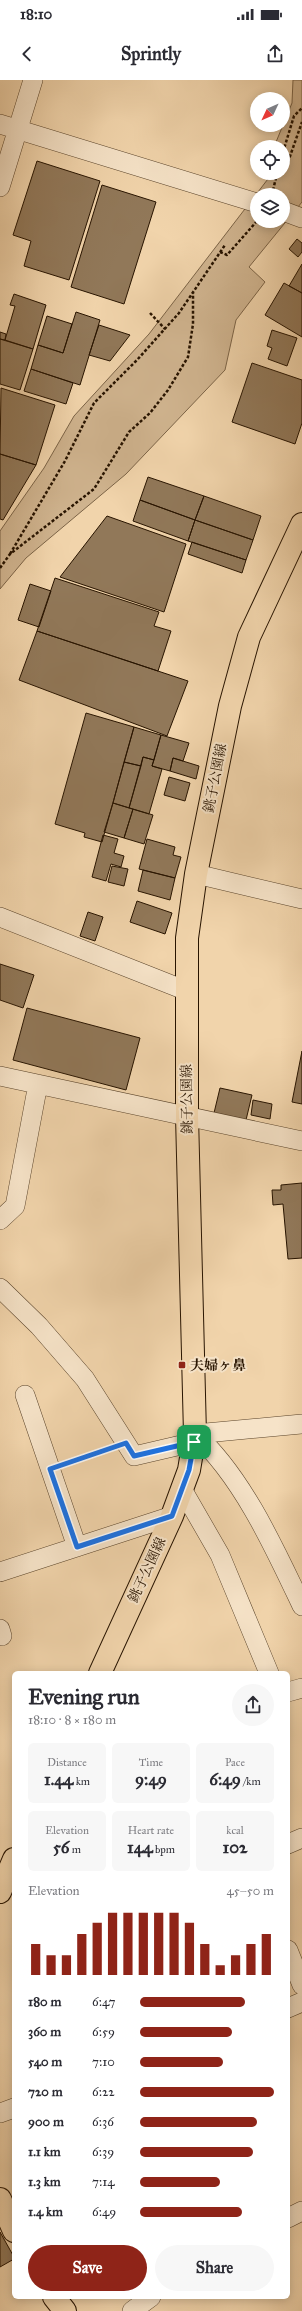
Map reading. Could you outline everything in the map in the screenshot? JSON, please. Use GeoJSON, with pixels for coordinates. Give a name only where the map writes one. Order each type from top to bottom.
{"type":"FeatureCollection","features":[{"type":"Feature","properties":{"kind":"main road","name":"銚子公園線"},"geometry":{"type":"LineString","coordinates":[[101,1671],[172,1516],[189,1470],[194,1438],[187,1116],[188,938],[196,874],[230,706],[249,637],[302,524]]}},
{"type":"Feature","properties":{"kind":"main road"},"geometry":{"type":"LineString","coordinates":[[0,1892],[12,1864]]}},
{"type":"Feature","properties":{"kind":"main road"},"geometry":{"type":"LineString","coordinates":[[0,2199],[12,2226]]}},
{"type":"Feature","properties":{"kind":"main road"},"geometry":{"type":"LineString","coordinates":[[56,2299],[65,2311]]}},
{"type":"Feature","properties":{"kind":"street"},"geometry":{"type":"LineString","coordinates":[[0,187],[33,80]]}},
{"type":"Feature","properties":{"kind":"street"},"geometry":{"type":"LineString","coordinates":[[0,124],[250,201]]}},
{"type":"Feature","properties":{"kind":"street"},"geometry":{"type":"LineString","coordinates":[[290,214],[302,218]]}},
{"type":"Feature","properties":{"kind":"street"},"geometry":{"type":"LineString","coordinates":[[196,874],[302,899]]}},
{"type":"Feature","properties":{"kind":"street"},"geometry":{"type":"LineString","coordinates":[[0,917],[187,991]]}},
{"type":"Feature","properties":{"kind":"street"},"geometry":{"type":"LineString","coordinates":[[0,1076],[302,1141]]}},
{"type":"Feature","properties":{"kind":"street"},"geometry":{"type":"LineString","coordinates":[[0,1220],[15,1206],[38,1084]]}},
{"type":"Feature","properties":{"kind":"street"},"geometry":{"type":"LineString","coordinates":[[0,1288],[39,1326],[85,1379],[134,1456],[194,1438],[302,1424]]}},
{"type":"Feature","properties":{"kind":"street"},"geometry":{"type":"LineString","coordinates":[[25,1395],[77,1547]]}},
{"type":"Feature","properties":{"kind":"street"},"geometry":{"type":"LineString","coordinates":[[194,1438],[213,1450],[238,1487],[302,1606]]}},
{"type":"Feature","properties":{"kind":"street"},"geometry":{"type":"LineString","coordinates":[[182,1489],[220,1555],[268,1671]]}},
{"type":"Feature","properties":{"kind":"street"},"geometry":{"type":"LineString","coordinates":[[0,1572],[172,1516]]}},
{"type":"Feature","properties":{"kind":"street"},"geometry":{"type":"LineString","coordinates":[[290,1691],[302,1688]]}},
{"type":"Feature","properties":{"kind":"street"},"geometry":{"type":"LineString","coordinates":[[290,1843],[302,1838]]}},
{"type":"Feature","properties":{"kind":"street"},"geometry":{"type":"LineString","coordinates":[[290,1955],[302,1986]]}},
{"type":"Feature","properties":{"kind":"street"},"geometry":{"type":"LineString","coordinates":[[290,2007],[302,2002]]}},
{"type":"Feature","properties":{"kind":"street"},"geometry":{"type":"LineString","coordinates":[[0,2113],[12,2109]]}},
{"type":"Feature","properties":{"kind":"street"},"geometry":{"type":"LineString","coordinates":[[290,2217],[302,2211]]}},
{"type":"Feature","properties":{"kind":"street"},"geometry":{"type":"LineString","coordinates":[[132,2311],[148,2299]]}},
{"type":"Feature","properties":{"kind":"path"},"geometry":{"type":"LineString","coordinates":[[287,140],[294,116],[302,108]]}},
{"type":"Feature","properties":{"kind":"path"},"geometry":{"type":"LineString","coordinates":[[290,156],[302,122]]}},
{"type":"Feature","properties":{"kind":"path"},"geometry":{"type":"LineString","coordinates":[[220,252],[227,255],[250,228]]}},
{"type":"Feature","properties":{"kind":"path"},"geometry":{"type":"LineString","coordinates":[[0,568],[10,554],[65,461],[94,403],[165,329],[193,292],[225,245]]}},
{"type":"Feature","properties":{"kind":"path"},"geometry":{"type":"LineString","coordinates":[[10,554],[94,489],[129,432],[150,413],[168,390],[188,357],[193,324],[193,292]]}},
{"type":"Feature","properties":{"kind":"path"},"geometry":{"type":"LineString","coordinates":[[150,314],[165,329]]}},
{"type":"Feature","properties":{"kind":"path"},"geometry":{"type":"LineString","coordinates":[[50,1469],[126,1443]]}},
{"type":"Feature","properties":{"kind":"shaded area"},"geometry":{"type":"Polygon","coordinates":[[[293,80],[302,80],[302,202],[290,217],[290,188],[261,188],[267,180],[290,180],[290,140],[277,140],[280,132],[290,132],[290,108],[292,103],[293,80]]]}},
{"type":"Feature","properties":{"kind":"shaded area"},"geometry":{"type":"Polygon","coordinates":[[[250,202],[250,228],[281,228],[249,267],[265,282],[236,320],[225,370],[126,474],[26,558],[0,589],[0,531],[44,468],[74,416],[149,334],[250,202]]]}},
{"type":"Feature","properties":{"kind":"building"},"geometry":{"type":"Polygon","coordinates":[[[37,161],[100,181],[69,280],[24,266],[31,241],[13,235],[37,161]]]}},
{"type":"Feature","properties":{"kind":"building"},"geometry":{"type":"Polygon","coordinates":[[[102,185],[156,202],[124,304],[71,287],[102,185]]]}},
{"type":"Feature","properties":{"kind":"building"},"geometry":{"type":"Polygon","coordinates":[[[297,239],[302,243],[302,252],[298,257],[289,249],[297,239]]]}},
{"type":"Feature","properties":{"kind":"building"},"geometry":{"type":"Polygon","coordinates":[[[302,264],[302,293],[289,286],[302,264]]]}},
{"type":"Feature","properties":{"kind":"building"},"geometry":{"type":"Polygon","coordinates":[[[284,283],[302,293],[302,337],[265,315],[284,283]]]}},
{"type":"Feature","properties":{"kind":"building"},"geometry":{"type":"Polygon","coordinates":[[[14,294],[46,305],[33,349],[5,340],[15,306],[10,305],[14,294]]]}},
{"type":"Feature","properties":{"kind":"building"},"geometry":{"type":"Polygon","coordinates":[[[76,312],[100,320],[80,385],[31,369],[38,345],[63,353],[76,312]]]}},
{"type":"Feature","properties":{"kind":"building"},"geometry":{"type":"Polygon","coordinates":[[[47,316],[72,324],[63,353],[38,345],[47,316]]]}},
{"type":"Feature","properties":{"kind":"building"},"geometry":{"type":"Polygon","coordinates":[[[99,325],[130,335],[110,361],[89,355],[99,325]]]}},
{"type":"Feature","properties":{"kind":"building"},"geometry":{"type":"Polygon","coordinates":[[[272,330],[297,338],[287,366],[268,359],[272,348],[267,346],[272,330]]]}},
{"type":"Feature","properties":{"kind":"building"},"geometry":{"type":"Polygon","coordinates":[[[0,332],[6,334],[5,340],[0,339],[0,332]]]}},
{"type":"Feature","properties":{"kind":"building"},"geometry":{"type":"Polygon","coordinates":[[[0,339],[33,349],[20,390],[0,384],[0,339]]]}},
{"type":"Feature","properties":{"kind":"building"},"geometry":{"type":"Polygon","coordinates":[[[252,363],[302,380],[302,423],[295,444],[232,422],[252,363]]]}},
{"type":"Feature","properties":{"kind":"building"},"geometry":{"type":"Polygon","coordinates":[[[31,369],[73,383],[66,404],[24,391],[31,369]]]}},
{"type":"Feature","properties":{"kind":"building"},"geometry":{"type":"Polygon","coordinates":[[[1,388],[55,405],[36,465],[0,454],[1,388]]]}},
{"type":"Feature","properties":{"kind":"building"},"geometry":{"type":"Polygon","coordinates":[[[0,454],[36,465],[3,520],[0,519],[0,454]]]}},
{"type":"Feature","properties":{"kind":"building"},"geometry":{"type":"Polygon","coordinates":[[[148,477],[204,496],[195,520],[140,500],[148,477]]]}},
{"type":"Feature","properties":{"kind":"building"},"geometry":{"type":"Polygon","coordinates":[[[204,496],[261,516],[253,540],[195,520],[204,496]]]}},
{"type":"Feature","properties":{"kind":"building"},"geometry":{"type":"Polygon","coordinates":[[[140,500],[195,520],[188,541],[133,521],[140,500]]]}},
{"type":"Feature","properties":{"kind":"building"},"geometry":{"type":"Polygon","coordinates":[[[107,516],[186,544],[164,612],[60,577],[107,516]]]}},
{"type":"Feature","properties":{"kind":"building"},"geometry":{"type":"Polygon","coordinates":[[[195,520],[253,540],[246,560],[188,541],[195,520]]]}},
{"type":"Feature","properties":{"kind":"building"},"geometry":{"type":"Polygon","coordinates":[[[192,542],[246,560],[242,573],[188,554],[192,542]]]}},
{"type":"Feature","properties":{"kind":"building"},"geometry":{"type":"Polygon","coordinates":[[[55,578],[159,612],[154,626],[171,631],[158,671],[37,631],[55,578]]]}},
{"type":"Feature","properties":{"kind":"building"},"geometry":{"type":"Polygon","coordinates":[[[30,584],[51,591],[39,627],[18,620],[30,584]]]}},
{"type":"Feature","properties":{"kind":"building"},"geometry":{"type":"Polygon","coordinates":[[[37,631],[188,681],[167,736],[19,680],[37,631]]]}},
{"type":"Feature","properties":{"kind":"building"},"geometry":{"type":"Polygon","coordinates":[[[86,713],[134,727],[102,842],[84,837],[85,833],[55,824],[86,713]]]}},
{"type":"Feature","properties":{"kind":"building"},"geometry":{"type":"Polygon","coordinates":[[[134,727],[161,735],[154,760],[143,757],[141,766],[124,762],[134,727]]]}},
{"type":"Feature","properties":{"kind":"building"},"geometry":{"type":"Polygon","coordinates":[[[161,735],[189,743],[183,761],[173,758],[170,771],[152,766],[161,735]]]}},
{"type":"Feature","properties":{"kind":"building"},"geometry":{"type":"Polygon","coordinates":[[[143,757],[154,760],[152,766],[162,769],[149,814],[129,808],[143,757]]]}},
{"type":"Feature","properties":{"kind":"building"},"geometry":{"type":"Polygon","coordinates":[[[173,758],[199,766],[196,779],[170,771],[173,758]]]}},
{"type":"Feature","properties":{"kind":"building"},"geometry":{"type":"Polygon","coordinates":[[[124,762],[141,766],[129,808],[113,803],[124,762]]]}},
{"type":"Feature","properties":{"kind":"building"},"geometry":{"type":"Polygon","coordinates":[[[169,777],[190,783],[185,801],[164,795],[169,777]]]}},
{"type":"Feature","properties":{"kind":"building"},"geometry":{"type":"Polygon","coordinates":[[[113,803],[133,809],[124,838],[104,832],[113,803]]]}},
{"type":"Feature","properties":{"kind":"building"},"geometry":{"type":"Polygon","coordinates":[[[133,809],[153,815],[144,844],[124,838],[133,809]]]}},
{"type":"Feature","properties":{"kind":"building"},"geometry":{"type":"Polygon","coordinates":[[[103,835],[118,839],[114,853],[124,856],[121,867],[111,864],[106,881],[92,877],[103,835]]]}},
{"type":"Feature","properties":{"kind":"building"},"geometry":{"type":"Polygon","coordinates":[[[147,839],[175,847],[173,855],[181,857],[175,878],[139,869],[147,839]]]}},
{"type":"Feature","properties":{"kind":"building"},"geometry":{"type":"Polygon","coordinates":[[[112,866],[128,869],[124,886],[108,882],[112,866]]]}},
{"type":"Feature","properties":{"kind":"building"},"geometry":{"type":"Polygon","coordinates":[[[143,870],[175,878],[170,900],[138,891],[143,870]]]}},
{"type":"Feature","properties":{"kind":"building"},"geometry":{"type":"Polygon","coordinates":[[[137,901],[172,913],[165,934],[130,922],[137,901]]]}},
{"type":"Feature","properties":{"kind":"building"},"geometry":{"type":"Polygon","coordinates":[[[88,912],[103,917],[95,941],[80,936],[88,912]]]}},
{"type":"Feature","properties":{"kind":"building"},"geometry":{"type":"Polygon","coordinates":[[[0,964],[34,975],[23,1008],[0,1000],[0,964]]]}},
{"type":"Feature","properties":{"kind":"building"},"geometry":{"type":"Polygon","coordinates":[[[27,1008],[140,1038],[126,1090],[13,1060],[27,1008]]]}},
{"type":"Feature","properties":{"kind":"building"},"geometry":{"type":"Polygon","coordinates":[[[302,1051],[302,1104],[292,1102],[302,1051]]]}},
{"type":"Feature","properties":{"kind":"building"},"geometry":{"type":"Polygon","coordinates":[[[220,1088],[252,1095],[246,1120],[214,1113],[220,1088]]]}},
{"type":"Feature","properties":{"kind":"building"},"geometry":{"type":"Polygon","coordinates":[[[253,1100],[272,1104],[270,1119],[251,1115],[253,1100]]]}},
{"type":"Feature","properties":{"kind":"building"},"geometry":{"type":"Polygon","coordinates":[[[302,1183],[302,1258],[288,1259],[283,1204],[273,1205],[272,1190],[281,1190],[281,1185],[302,1183]]]}},
{"type":"Feature","properties":{"kind":"building"},"geometry":{"type":"Polygon","coordinates":[[[0,2232],[12,2253],[12,2260],[0,2267],[0,2232]]]}},
{"type":"Feature","properties":{"kind":"place","name":"夫婦ヶ鼻"},"geometry":{"type":"Point","coordinates":[182,1365]}},
{"type":"Feature","properties":{"kind":"route"},"geometry":{"type":"LineString","coordinates":[[194,1442],[189,1470],[172,1516],[77,1547],[50,1469],[126,1443],[134,1456],[194,1442]]}}]}
